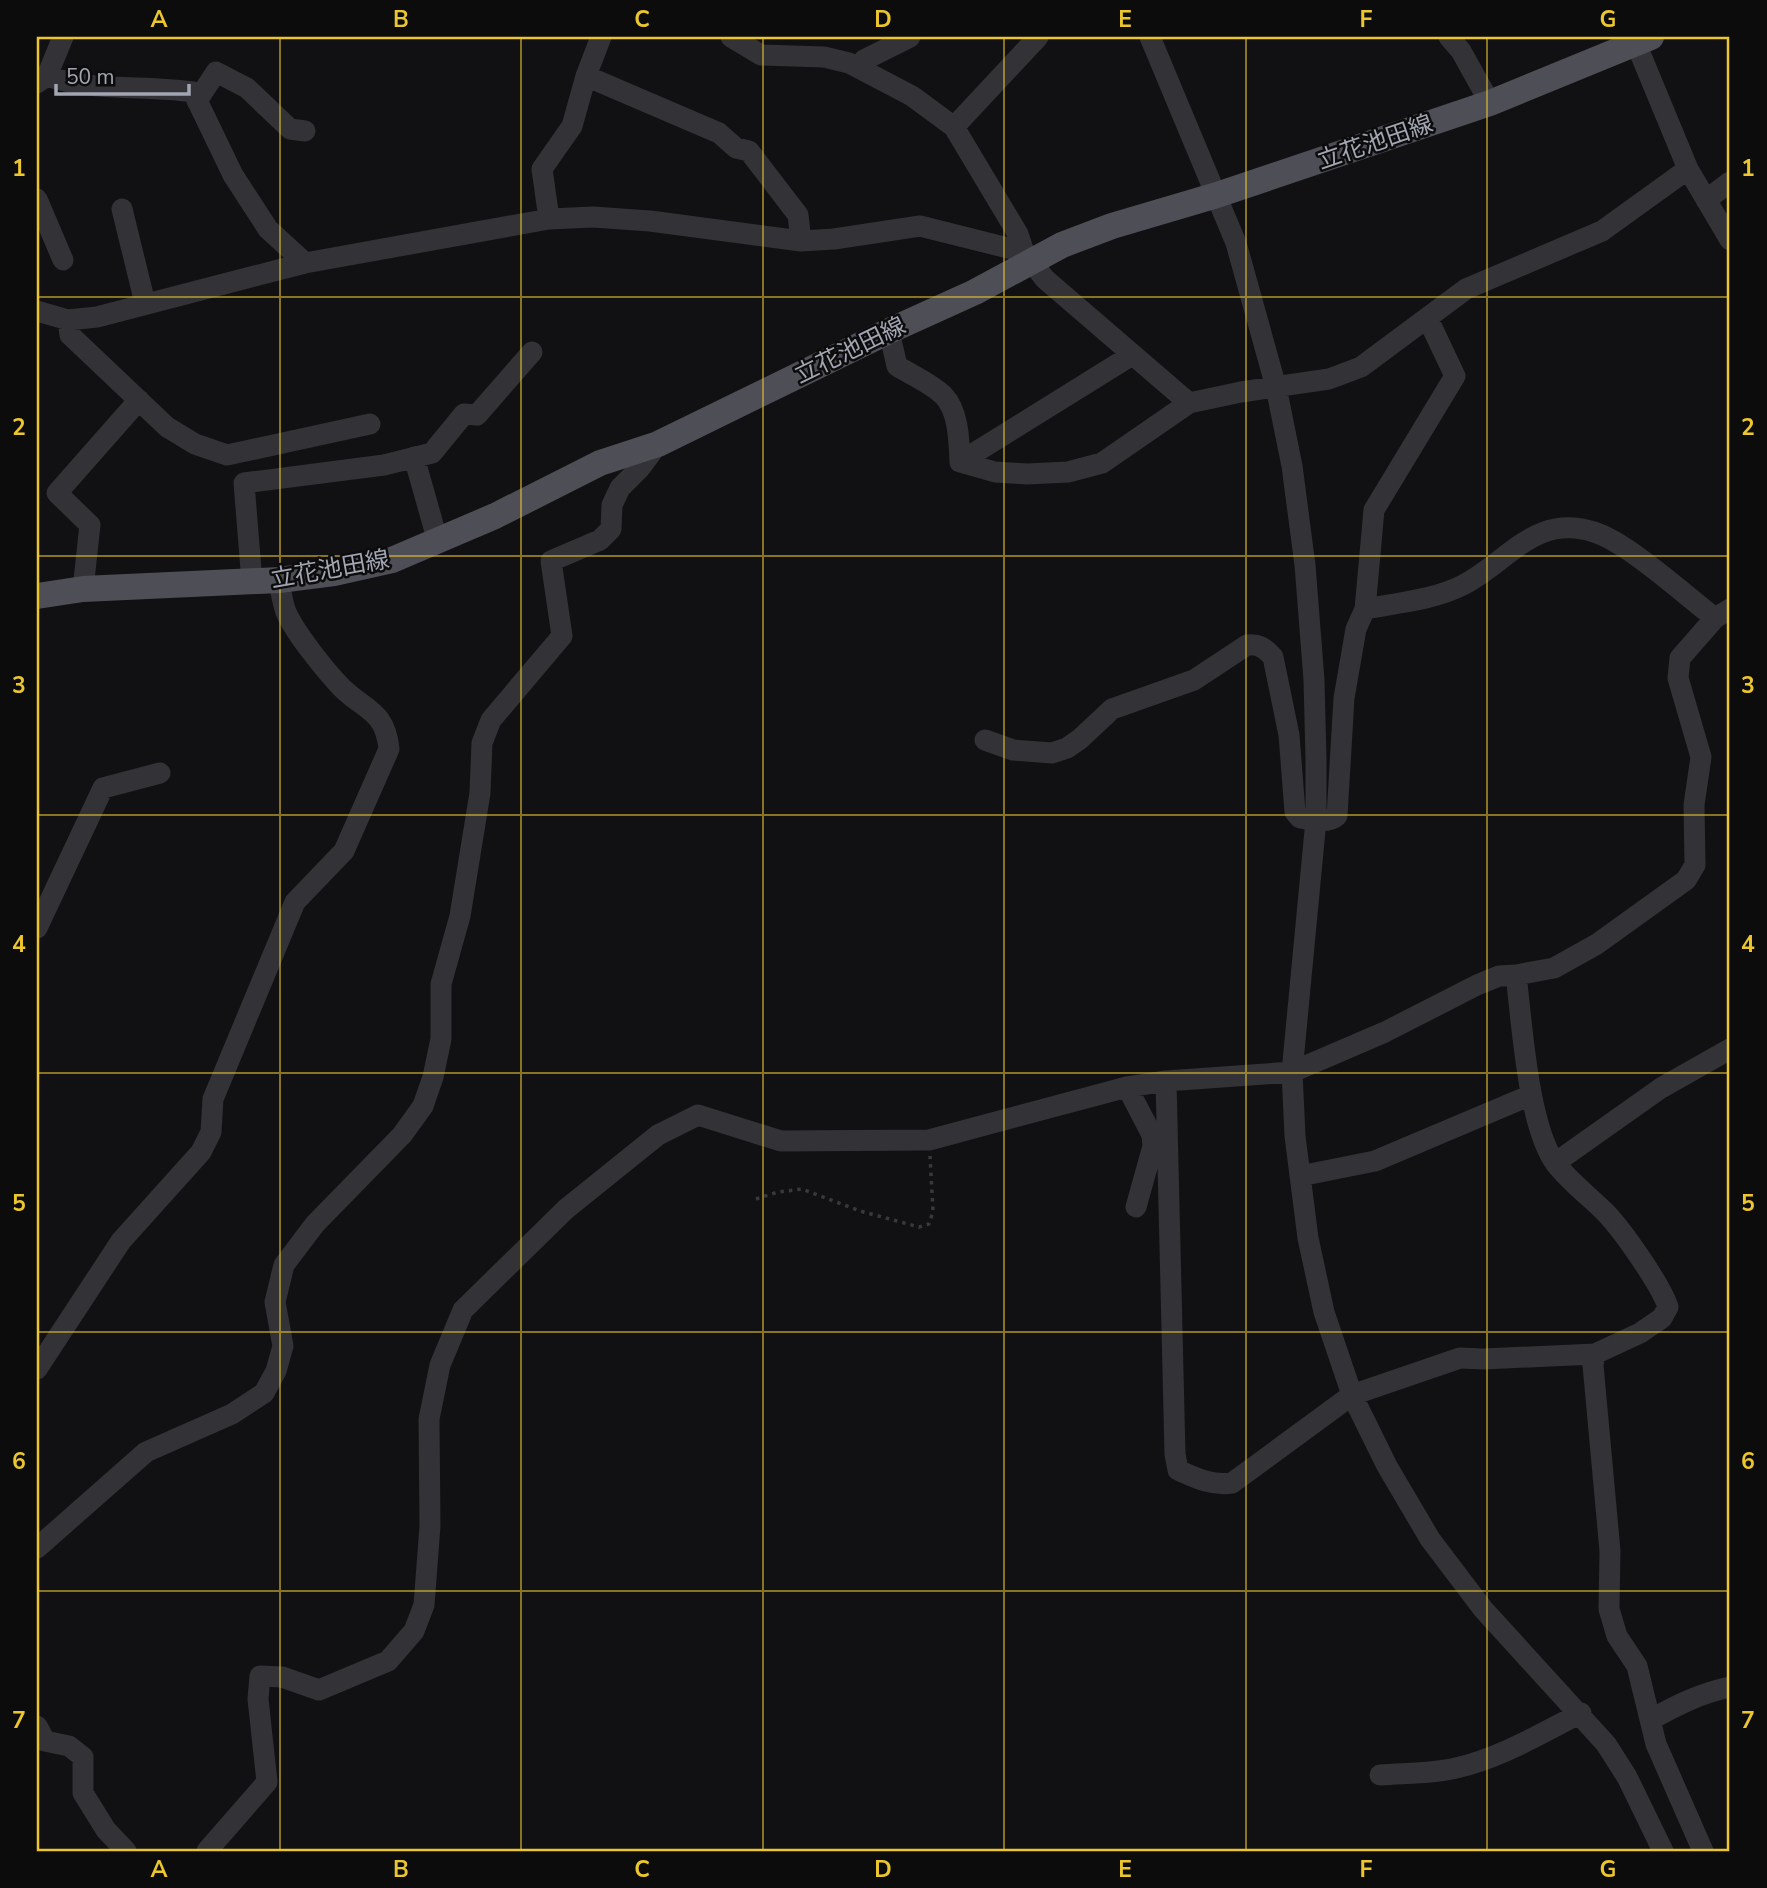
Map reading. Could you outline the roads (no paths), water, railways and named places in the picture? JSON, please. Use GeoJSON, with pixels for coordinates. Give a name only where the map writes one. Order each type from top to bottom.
{"type":"FeatureCollection","features":[{"type":"Feature","properties":{"kind":"main road","name":"立花池田線"},"geometry":{"type":"LineString","coordinates":[[37,596],[83,589],[279,580],[334,573],[393,560],[495,516],[600,463],[658,444],[888,331],[975,292],[1027,256],[1490,103],[1632,40]]}},
{"type":"Feature","properties":{"kind":"street"},"geometry":{"type":"LineString","coordinates":[[64,37],[42,80],[71,84],[170,88],[193,92],[233,175],[268,229],[305,263]]}},
{"type":"Feature","properties":{"kind":"street"},"geometry":{"type":"LineString","coordinates":[[549,219],[542,169],[572,126],[586,76],[601,37]]}},
{"type":"Feature","properties":{"kind":"street"},"geometry":{"type":"LineString","coordinates":[[731,37],[761,55],[794,46],[849,63],[912,96],[954,127],[1018,234],[1027,256],[1045,279],[1189,403]]}},
{"type":"Feature","properties":{"kind":"street"},"geometry":{"type":"LineString","coordinates":[[863,70],[864,60],[909,37]]}},
{"type":"Feature","properties":{"kind":"street"},"geometry":{"type":"LineString","coordinates":[[954,127],[1038,37]]}},
{"type":"Feature","properties":{"kind":"street"},"geometry":{"type":"LineString","coordinates":[[1150,37],[1236,243],[1276,387],[1292,466],[1305,565],[1314,680],[1316,820],[1292,1072],[1295,1136],[1308,1238],[1324,1312],[1352,1395],[1387,1466],[1430,1539],[1483,1609],[1581,1713],[1606,1744],[1627,1777],[1663,1851]]}},
{"type":"Feature","properties":{"kind":"street"},"geometry":{"type":"LineString","coordinates":[[1449,37],[1461,51],[1490,103]]}},
{"type":"Feature","properties":{"kind":"street"},"geometry":{"type":"LineString","coordinates":[[1632,40],[1688,169],[1730,240]]}},
{"type":"Feature","properties":{"kind":"street"},"geometry":{"type":"LineString","coordinates":[[197,101],[216,72],[247,88],[290,129],[305,131]]}},
{"type":"Feature","properties":{"kind":"street"},"geometry":{"type":"LineString","coordinates":[[586,76],[719,133],[736,148],[749,152],[798,215],[801,241]]}},
{"type":"Feature","properties":{"kind":"street"},"geometry":{"type":"LineString","coordinates":[[960,462],[995,472],[1068,472],[1102,463],[1189,403],[1329,379],[1361,367],[1466,289],[1602,231],[1688,169]]}},
{"type":"Feature","properties":{"kind":"street"},"geometry":{"type":"LineString","coordinates":[[1706,200],[1730,182]]}},
{"type":"Feature","properties":{"kind":"street"},"geometry":{"type":"LineString","coordinates":[[37,199],[63,260]]}},
{"type":"Feature","properties":{"kind":"street"},"geometry":{"type":"LineString","coordinates":[[122,209],[145,303]]}},
{"type":"Feature","properties":{"kind":"street"},"geometry":{"type":"LineString","coordinates":[[37,311],[68,320],[97,317],[305,263],[549,219],[593,217],[650,221],[801,241],[834,239],[920,226],[1027,256]]}},
{"type":"Feature","properties":{"kind":"street"},"geometry":{"type":"LineString","coordinates":[[985,740],[1013,750],[1052,753],[1067,748],[1112,709],[1194,680],[1247,645],[1256,645],[1266,649],[1272,657],[1289,735],[1295,812],[1300,818],[1316,820],[1332,820],[1338,816],[1344,698],[1356,629],[1364,609],[1374,510],[1455,376],[1428,319]]}},
{"type":"Feature","properties":{"kind":"street"},"geometry":{"type":"LineString","coordinates":[[68,320],[71,335],[167,427],[195,444],[227,455],[370,424]]}},
{"type":"Feature","properties":{"kind":"street"},"geometry":{"type":"LineString","coordinates":[[888,331],[897,366],[944,396],[950,405],[958,430],[960,462]]}},
{"type":"Feature","properties":{"kind":"street"},"geometry":{"type":"LineString","coordinates":[[252,582],[244,484],[384,465],[432,453],[464,414],[477,415],[532,352]]}},
{"type":"Feature","properties":{"kind":"street"},"geometry":{"type":"LineString","coordinates":[[960,462],[1132,355]]}},
{"type":"Feature","properties":{"kind":"street"},"geometry":{"type":"LineString","coordinates":[[83,589],[90,525],[57,493],[139,400]]}},
{"type":"Feature","properties":{"kind":"street"},"geometry":{"type":"LineString","coordinates":[[296,440],[300,476]]}},
{"type":"Feature","properties":{"kind":"street"},"geometry":{"type":"LineString","coordinates":[[37,1548],[146,1451],[232,1414],[264,1393],[276,1371],[283,1346],[275,1302],[284,1265],[315,1224],[402,1135],[423,1106],[433,1077],[441,1039],[441,984],[460,916],[480,793],[482,743],[491,720],[562,636],[551,561],[600,540],[611,529],[612,505],[620,488],[658,444]]}},
{"type":"Feature","properties":{"kind":"street"},"geometry":{"type":"LineString","coordinates":[[414,457],[438,542]]}},
{"type":"Feature","properties":{"kind":"street"},"geometry":{"type":"LineString","coordinates":[[207,1851],[267,1782],[258,1699],[260,1676],[282,1677],[319,1690],[388,1661],[414,1632],[425,1605],[430,1526],[429,1419],[440,1365],[463,1310],[566,1209],[658,1135],[698,1115],[781,1141],[929,1140],[1128,1087],[1166,1081],[1292,1072],[1499,976],[1554,968],[1597,944],[1686,880],[1695,865],[1694,805],[1702,757],[1678,678],[1680,658],[1722,614],[1595,532],[1562,527],[1525,540],[1465,585],[1447,592],[1364,609]]}},
{"type":"Feature","properties":{"kind":"street"},"geometry":{"type":"LineString","coordinates":[[37,1369],[121,1241],[201,1152],[211,1132],[213,1099],[295,902],[344,851],[389,749],[388,735],[382,720],[342,687],[310,649],[286,611],[279,580]]}},
{"type":"Feature","properties":{"kind":"street"},"geometry":{"type":"LineString","coordinates":[[37,928],[103,788],[160,773]]}},
{"type":"Feature","properties":{"kind":"street"},"geometry":{"type":"LineString","coordinates":[[1166,1081],[1175,1454],[1178,1470],[1200,1480],[1232,1483],[1352,1395],[1460,1358],[1594,1354],[1640,1333],[1662,1318],[1668,1307],[1665,1297],[1609,1216],[1555,1163],[1544,1139],[1531,1094],[1516,975]]}},
{"type":"Feature","properties":{"kind":"street"},"geometry":{"type":"LineString","coordinates":[[1555,1163],[1661,1088],[1730,1049]]}},
{"type":"Feature","properties":{"kind":"street"},"geometry":{"type":"LineString","coordinates":[[1128,1087],[1152,1135],[1153,1146],[1136,1207]]}},
{"type":"Feature","properties":{"kind":"street"},"geometry":{"type":"LineString","coordinates":[[1300,1175],[1374,1161],[1531,1094]]}},
{"type":"Feature","properties":{"kind":"street"},"geometry":{"type":"LineString","coordinates":[[1594,1354],[1610,1551],[1609,1609],[1617,1636],[1637,1666],[1656,1744],[1703,1851]]}},
{"type":"Feature","properties":{"kind":"street"},"geometry":{"type":"LineString","coordinates":[[1652,1719],[1684,1701],[1730,1687]]}},
{"type":"Feature","properties":{"kind":"street"},"geometry":{"type":"LineString","coordinates":[[1380,1775],[1453,1769],[1477,1762],[1525,1743],[1581,1713]]}},
{"type":"Feature","properties":{"kind":"street"},"geometry":{"type":"LineString","coordinates":[[37,1726],[45,1741],[69,1746],[83,1757],[83,1793],[106,1830],[126,1851]]}}]}
